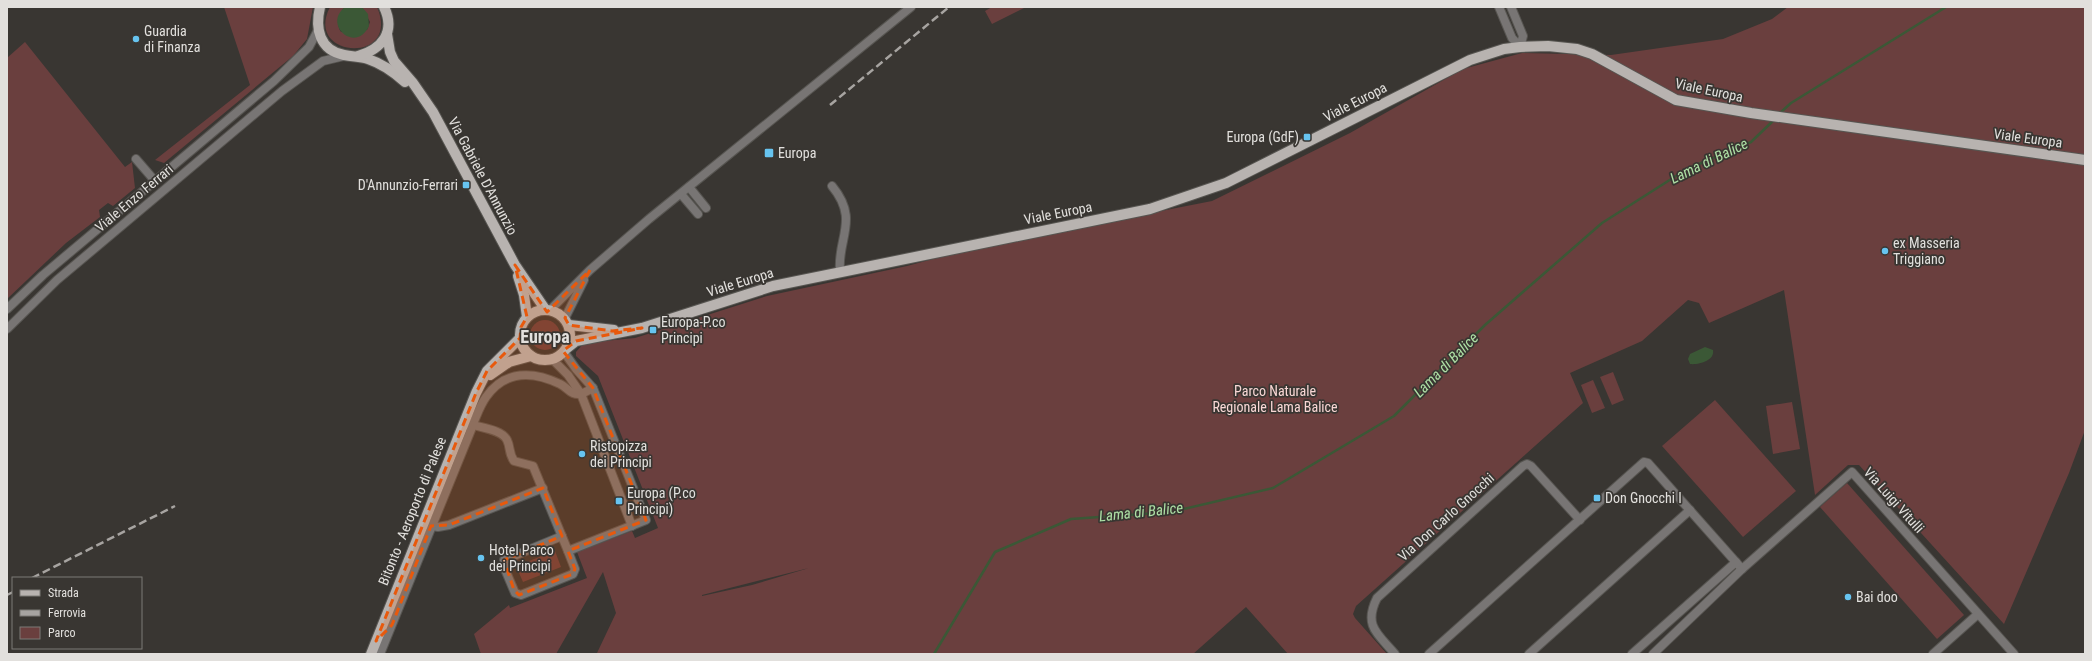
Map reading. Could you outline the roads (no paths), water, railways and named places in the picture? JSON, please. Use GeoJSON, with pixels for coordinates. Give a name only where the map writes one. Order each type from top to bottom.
{"type":"FeatureCollection","features":[{"type":"Feature","properties":{"kind":"main road"},"geometry":{"type":"LineString","coordinates":[[320,7],[318,30],[326,44],[334,52],[344,56],[358,56],[373,51],[381,44],[387,34]]}},
{"type":"Feature","properties":{"kind":"main road"},"geometry":{"type":"LineString","coordinates":[[384,7],[389,22],[387,34],[390,52],[394,61],[413,83],[425,102]]}},
{"type":"Feature","properties":{"kind":"main road","name":"Viale Europa"},"geometry":{"type":"LineString","coordinates":[[566,350],[576,341],[642,328],[757,290],[840,271],[1150,209],[1226,183],[1270,162],[1463,62],[1498,51],[1520,47],[1548,46],[1584,51],[1610,63],[1676,100],[1751,113],[2085,160]]}},
{"type":"Feature","properties":{"kind":"main road"},"geometry":{"type":"LineString","coordinates":[[358,56],[381,64],[395,73],[425,102]]}},
{"type":"Feature","properties":{"kind":"main road","name":"Via Gabriele D'Annunzio"},"geometry":{"type":"LineString","coordinates":[[425,102],[440,125],[515,265],[548,310]]}},
{"type":"Feature","properties":{"kind":"main road","name":"Via Gabriele D'Annunzio"},"geometry":{"type":"LineString","coordinates":[[515,265],[524,295],[527,317]]}},
{"type":"Feature","properties":{"kind":"main road"},"geometry":{"type":"LineString","coordinates":[[548,310],[567,322],[570,340],[566,350],[552,359],[545,360],[531,356],[526,351],[520,338],[521,327],[527,317],[533,313],[548,310]]}},
{"type":"Feature","properties":{"kind":"main road","name":"Viale Europa"},"geometry":{"type":"LineString","coordinates":[[567,322],[612,331],[642,328]]}},
{"type":"Feature","properties":{"kind":"main road","name":"Bitonto - Aeroporto di Palese"},"geometry":{"type":"LineString","coordinates":[[371,654],[427,524],[445,467],[469,406],[492,366],[515,345],[520,338]]}},
{"type":"Feature","properties":{"kind":"main road"},"geometry":{"type":"LineString","coordinates":[[483,380],[509,362],[531,356]]}},
{"type":"Feature","properties":{"kind":"street"},"geometry":{"type":"LineString","coordinates":[[548,310],[590,270],[689,187],[911,7]]}},
{"type":"Feature","properties":{"kind":"street"},"geometry":{"type":"LineString","coordinates":[[1499,7],[1512,38],[1520,47]]}},
{"type":"Feature","properties":{"kind":"street"},"geometry":{"type":"LineString","coordinates":[[1511,7],[1523,36],[1520,47]]}},
{"type":"Feature","properties":{"kind":"street","name":"Viale Enzo Ferrari"},"geometry":{"type":"LineString","coordinates":[[7,309],[43,275],[274,81],[309,47],[318,30]]}},
{"type":"Feature","properties":{"kind":"street","name":"Viale Enzo Ferrari"},"geometry":{"type":"LineString","coordinates":[[7,330],[58,280],[282,91],[323,61],[344,56]]}},
{"type":"Feature","properties":{"kind":"street"},"geometry":{"type":"LineString","coordinates":[[136,159],[155,181]]}},
{"type":"Feature","properties":{"kind":"street"},"geometry":{"type":"LineString","coordinates":[[832,186],[840,196],[847,228],[840,263],[840,271]]}},
{"type":"Feature","properties":{"kind":"street"},"geometry":{"type":"LineString","coordinates":[[689,187],[706,208]]}},
{"type":"Feature","properties":{"kind":"street"},"geometry":{"type":"LineString","coordinates":[[681,194],[698,214]]}},
{"type":"Feature","properties":{"kind":"street"},"geometry":{"type":"LineString","coordinates":[[567,322],[573,299],[590,270]]}},
{"type":"Feature","properties":{"kind":"street"},"geometry":{"type":"LineString","coordinates":[[566,350],[576,369],[593,388],[646,520],[568,551]]}},
{"type":"Feature","properties":{"kind":"street"},"geometry":{"type":"LineString","coordinates":[[552,359],[568,375],[581,394],[632,526]]}},
{"type":"Feature","properties":{"kind":"street"},"geometry":{"type":"LineString","coordinates":[[380,654],[392,625],[427,524],[480,408],[490,392],[504,380],[516,376],[532,374],[562,385],[573,393],[581,394],[593,388]]}},
{"type":"Feature","properties":{"kind":"street"},"geometry":{"type":"LineString","coordinates":[[445,467],[461,447],[473,425]]}},
{"type":"Feature","properties":{"kind":"street"},"geometry":{"type":"LineString","coordinates":[[473,425],[502,434],[506,439],[509,453],[514,461],[533,466],[543,488],[568,551],[575,569],[573,574],[521,595],[515,593],[504,567],[504,560],[562,536]]}},
{"type":"Feature","properties":{"kind":"street"},"geometry":{"type":"LineString","coordinates":[[1429,654],[1644,462],[1648,463],[1742,569],[1653,654]]}},
{"type":"Feature","properties":{"kind":"street","name":"Via Don Carlo Gnocchi"},"geometry":{"type":"LineString","coordinates":[[1395,654],[1374,630],[1370,619],[1371,610],[1376,598],[1523,466],[1527,464],[1531,466],[1580,520]]}},
{"type":"Feature","properties":{"kind":"street","name":"Via Luigi Vitulli"},"geometry":{"type":"LineString","coordinates":[[1742,569],[1852,472],[2014,654]]}},
{"type":"Feature","properties":{"kind":"street"},"geometry":{"type":"LineString","coordinates":[[427,524],[438,527],[448,525],[543,488]]}},
{"type":"Feature","properties":{"kind":"street"},"geometry":{"type":"LineString","coordinates":[[619,494],[633,488]]}},
{"type":"Feature","properties":{"kind":"street"},"geometry":{"type":"LineString","coordinates":[[1529,654],[1690,510]]}},
{"type":"Feature","properties":{"kind":"street"},"geometry":{"type":"LineString","coordinates":[[1632,654],[1736,562]]}},
{"type":"Feature","properties":{"kind":"street"},"geometry":{"type":"LineString","coordinates":[[1933,654],[1978,614]]}},
{"type":"Feature","properties":{"kind":"street"},"geometry":{"type":"LineString","coordinates":[[376,641],[392,625]]}},
{"type":"Feature","properties":{"kind":"waterway","name":"Lama di Balice"},"geometry":{"type":"LineString","coordinates":[[1780,113],[1791,103],[1946,7]]}},
{"type":"Feature","properties":{"kind":"waterway","name":"Lama di Balice"},"geometry":{"type":"LineString","coordinates":[[934,654],[995,552],[1071,519],[1171,512],[1273,488],[1394,416],[1485,325],[1602,223],[1687,169],[1751,142],[1774,120]]}},
{"type":"Feature","properties":{"kind":"railway"},"geometry":{"type":"LineString","coordinates":[[830,105],[949,7]]}},
{"type":"Feature","properties":{"kind":"railway"},"geometry":{"type":"LineString","coordinates":[[34,577],[175,506]]}},
{"type":"Feature","properties":{"kind":"railway"},"geometry":{"type":"LineString","coordinates":[[7,595],[12,592]]}},
{"type":"Feature","properties":{"kind":"place","name":"Guardia di Finanza"},"geometry":{"type":"Point","coordinates":[136,39]}},
{"type":"Feature","properties":{"kind":"place","name":"Europa (GdF)"},"geometry":{"type":"Point","coordinates":[1307,137]}},
{"type":"Feature","properties":{"kind":"place","name":"Europa"},"geometry":{"type":"Point","coordinates":[769,153]}},
{"type":"Feature","properties":{"kind":"place","name":"D'Annunzio-Ferrari"},"geometry":{"type":"Point","coordinates":[466,185]}},
{"type":"Feature","properties":{"kind":"place","name":"ex Masseria Triggiano"},"geometry":{"type":"Point","coordinates":[1885,251]}},
{"type":"Feature","properties":{"kind":"place","name":"Europa-P.co Principi"},"geometry":{"type":"Point","coordinates":[653,330]}},
{"type":"Feature","properties":{"kind":"place","name":"Ristopizza dei Principi"},"geometry":{"type":"Point","coordinates":[582,454]}},
{"type":"Feature","properties":{"kind":"place","name":"Don Gnocchi I"},"geometry":{"type":"Point","coordinates":[1597,498]}},
{"type":"Feature","properties":{"kind":"place","name":"Europa (P.co Principi)"},"geometry":{"type":"Point","coordinates":[619,501]}},
{"type":"Feature","properties":{"kind":"place","name":"Hotel Parco dei Principi"},"geometry":{"type":"Point","coordinates":[481,558]}},
{"type":"Feature","properties":{"kind":"place","name":"Bai doo"},"geometry":{"type":"Point","coordinates":[1848,597]}},
{"type":"Feature","properties":{"kind":"district","name":"Europa"},"geometry":{"type":"Point","coordinates":[545,337]}},
{"type":"Feature","properties":{"kind":"park label","name":"Parco Naturale Regionale Lama Balice"},"geometry":{"type":"Point","coordinates":[1275,400]}}]}
